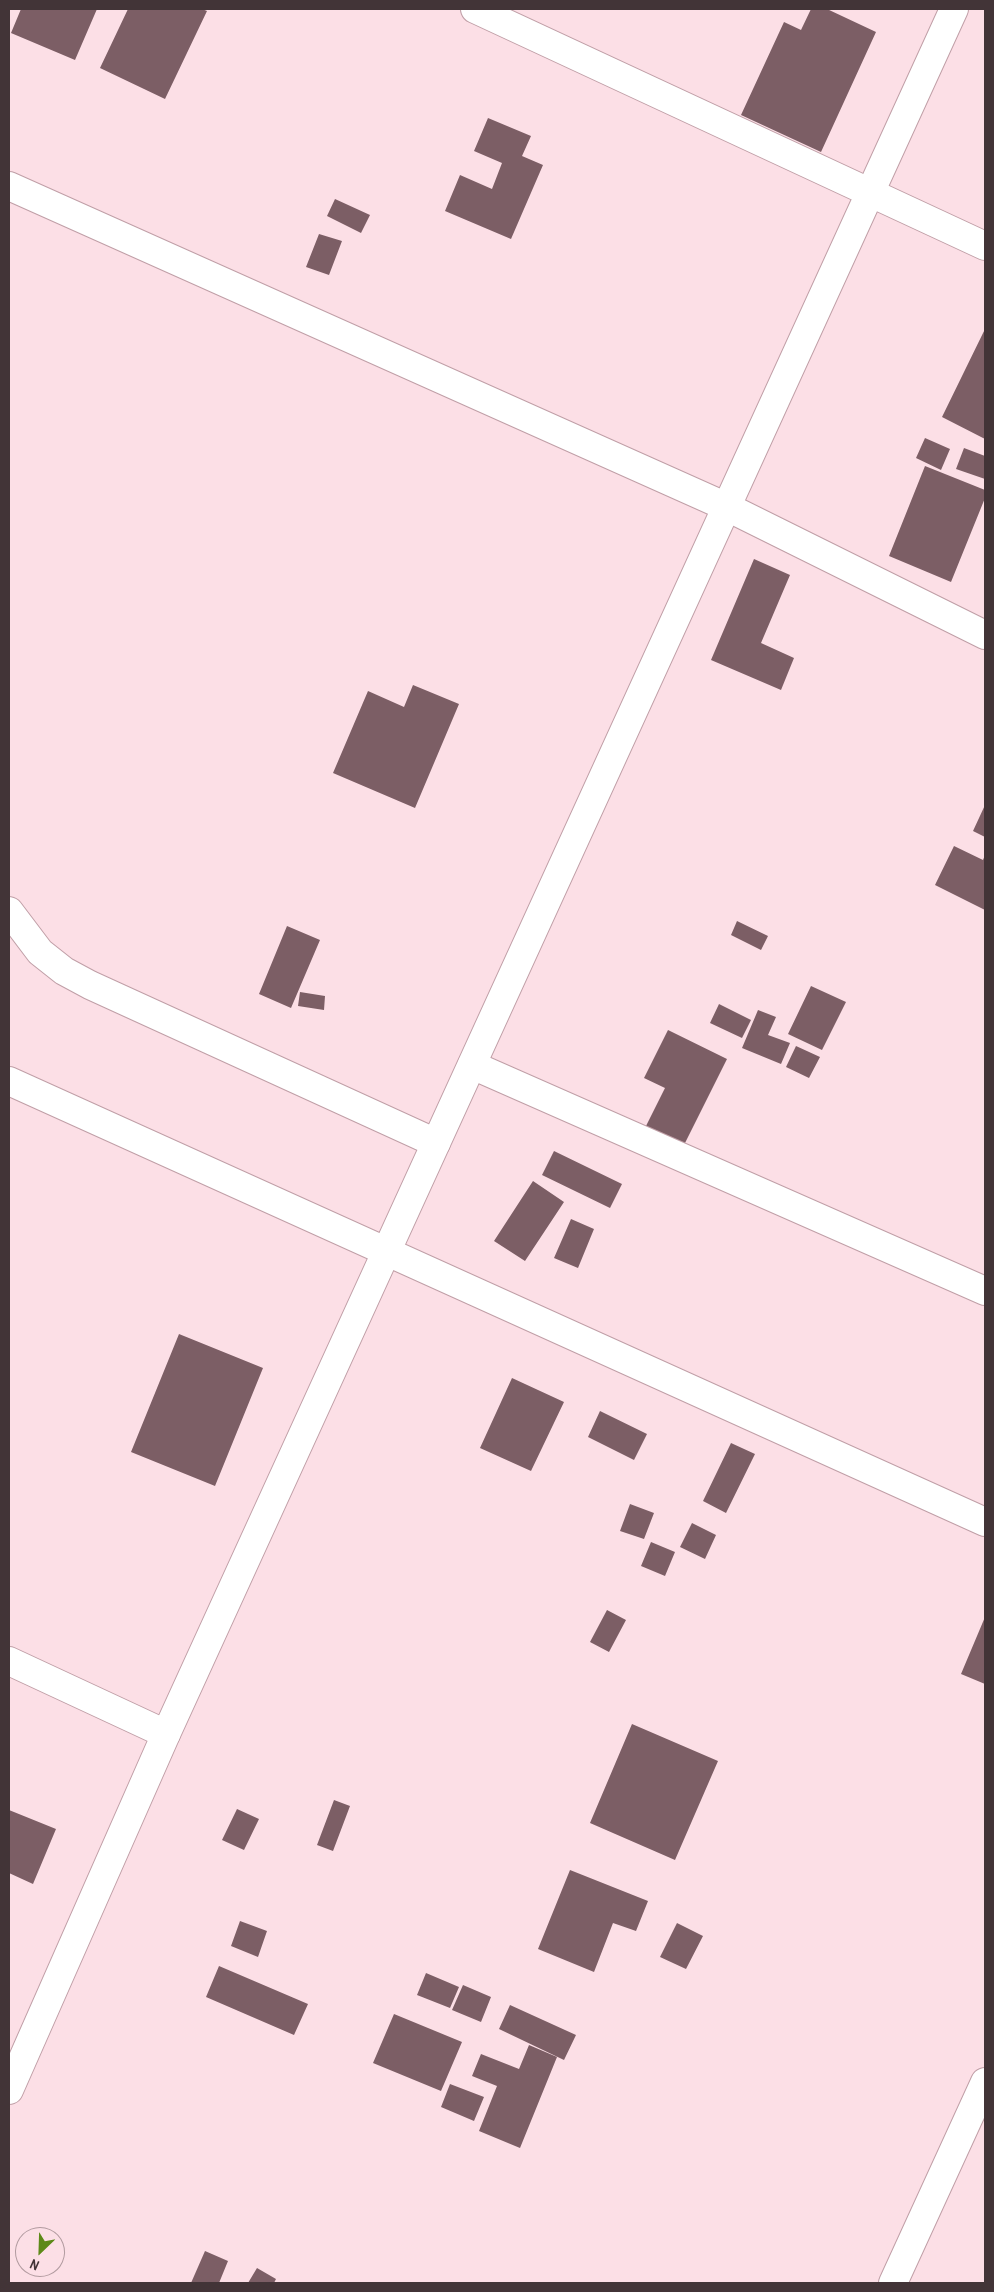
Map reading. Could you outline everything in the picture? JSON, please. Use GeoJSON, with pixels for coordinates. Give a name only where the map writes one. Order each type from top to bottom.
{"type":"FeatureCollection","features":[{"type":"Feature","properties":{"kind":"street"},"geometry":{"type":"LineString","coordinates":[[474,9],[985,246]]}},
{"type":"Feature","properties":{"kind":"street"},"geometry":{"type":"LineString","coordinates":[[10,2082],[166,1734],[954,9]]}},
{"type":"Feature","properties":{"kind":"street"},"geometry":{"type":"LineString","coordinates":[[9,186],[727,506],[985,635]]}},
{"type":"Feature","properties":{"kind":"street"},"geometry":{"type":"LineString","coordinates":[[9,911],[40,952],[64,972],[436,1143]]}},
{"type":"Feature","properties":{"kind":"street"},"geometry":{"type":"LineString","coordinates":[[472,1065],[985,1291]]}},
{"type":"Feature","properties":{"kind":"street"},"geometry":{"type":"LineString","coordinates":[[9,1081],[985,1522]]}},
{"type":"Feature","properties":{"kind":"street"},"geometry":{"type":"LineString","coordinates":[[9,1661],[166,1734]]}},
{"type":"Feature","properties":{"kind":"street"},"geometry":{"type":"LineString","coordinates":[[894,2283],[985,2082]]}},
{"type":"Feature","properties":{"kind":"building"},"geometry":{"type":"Polygon","coordinates":[[[21,9],[97,9],[75,60],[11,33],[21,9]]]}},
{"type":"Feature","properties":{"kind":"building"},"geometry":{"type":"Polygon","coordinates":[[[128,9],[202,9],[207,11],[165,99],[100,68],[128,9]]]}},
{"type":"Feature","properties":{"kind":"building"},"geometry":{"type":"Polygon","coordinates":[[[811,9],[827,9],[876,32],[821,152],[741,115],[784,22],[801,30],[811,9]]]}},
{"type":"Feature","properties":{"kind":"building"},"geometry":{"type":"Polygon","coordinates":[[[488,118],[531,136],[522,156],[543,165],[511,239],[445,211],[460,175],[492,189],[502,163],[474,151],[488,118]]]}},
{"type":"Feature","properties":{"kind":"building"},"geometry":{"type":"Polygon","coordinates":[[[335,199],[370,215],[361,233],[327,216],[335,199]]]}},
{"type":"Feature","properties":{"kind":"building"},"geometry":{"type":"Polygon","coordinates":[[[319,234],[342,241],[329,275],[306,267],[319,234]]]}},
{"type":"Feature","properties":{"kind":"building"},"geometry":{"type":"Polygon","coordinates":[[[985,329],[985,439],[942,417],[985,329]]]}},
{"type":"Feature","properties":{"kind":"building"},"geometry":{"type":"Polygon","coordinates":[[[925,438],[950,449],[941,470],[916,458],[925,438]]]}},
{"type":"Feature","properties":{"kind":"building"},"geometry":{"type":"Polygon","coordinates":[[[964,448],[985,456],[985,479],[956,469],[964,448]]]}},
{"type":"Feature","properties":{"kind":"building"},"geometry":{"type":"Polygon","coordinates":[[[925,466],[985,490],[985,498],[951,582],[889,556],[925,466]]]}},
{"type":"Feature","properties":{"kind":"building"},"geometry":{"type":"Polygon","coordinates":[[[754,559],[790,575],[761,643],[794,658],[781,690],[711,660],[754,559]]]}},
{"type":"Feature","properties":{"kind":"building"},"geometry":{"type":"Polygon","coordinates":[[[413,685],[459,704],[415,808],[333,773],[368,691],[404,707],[413,685]]]}},
{"type":"Feature","properties":{"kind":"building"},"geometry":{"type":"Polygon","coordinates":[[[985,805],[985,837],[973,831],[985,805]]]}},
{"type":"Feature","properties":{"kind":"building"},"geometry":{"type":"Polygon","coordinates":[[[954,846],[983,860],[985,855],[985,910],[935,885],[954,846]]]}},
{"type":"Feature","properties":{"kind":"building"},"geometry":{"type":"Polygon","coordinates":[[[737,921],[768,936],[761,950],[731,935],[737,921]]]}},
{"type":"Feature","properties":{"kind":"building"},"geometry":{"type":"Polygon","coordinates":[[[287,926],[320,940],[291,1008],[259,994],[287,926]]]}},
{"type":"Feature","properties":{"kind":"building"},"geometry":{"type":"Polygon","coordinates":[[[811,986],[846,1002],[822,1050],[788,1034],[811,986]]]}},
{"type":"Feature","properties":{"kind":"building"},"geometry":{"type":"Polygon","coordinates":[[[300,992],[325,996],[324,1010],[298,1006],[300,992]]]}},
{"type":"Feature","properties":{"kind":"building"},"geometry":{"type":"Polygon","coordinates":[[[719,1004],[751,1020],[742,1038],[710,1023],[719,1004]]]}},
{"type":"Feature","properties":{"kind":"building"},"geometry":{"type":"Polygon","coordinates":[[[758,1010],[776,1017],[768,1035],[790,1043],[781,1064],[742,1048],[758,1010]]]}},
{"type":"Feature","properties":{"kind":"building"},"geometry":{"type":"Polygon","coordinates":[[[668,1030],[727,1059],[682,1149],[644,1130],[665,1088],[644,1078],[668,1030]]]}},
{"type":"Feature","properties":{"kind":"building"},"geometry":{"type":"Polygon","coordinates":[[[796,1046],[820,1057],[809,1078],[786,1067],[796,1046]]]}},
{"type":"Feature","properties":{"kind":"building"},"geometry":{"type":"Polygon","coordinates":[[[554,1151],[622,1184],[610,1208],[542,1175],[554,1151]]]}},
{"type":"Feature","properties":{"kind":"building"},"geometry":{"type":"Polygon","coordinates":[[[533,1181],[564,1202],[525,1261],[494,1241],[533,1181]]]}},
{"type":"Feature","properties":{"kind":"building"},"geometry":{"type":"Polygon","coordinates":[[[571,1219],[594,1229],[578,1268],[554,1258],[571,1219]]]}},
{"type":"Feature","properties":{"kind":"building"},"geometry":{"type":"Polygon","coordinates":[[[179,1334],[263,1368],[215,1486],[131,1452],[179,1334]]]}},
{"type":"Feature","properties":{"kind":"building"},"geometry":{"type":"Polygon","coordinates":[[[512,1378],[564,1402],[531,1471],[480,1448],[512,1378]]]}},
{"type":"Feature","properties":{"kind":"building"},"geometry":{"type":"Polygon","coordinates":[[[600,1411],[647,1434],[634,1460],[588,1437],[600,1411]]]}},
{"type":"Feature","properties":{"kind":"building"},"geometry":{"type":"Polygon","coordinates":[[[731,1443],[755,1454],[726,1513],[703,1501],[731,1443]]]}},
{"type":"Feature","properties":{"kind":"building"},"geometry":{"type":"Polygon","coordinates":[[[630,1504],[654,1513],[644,1539],[620,1531],[630,1504]]]}},
{"type":"Feature","properties":{"kind":"building"},"geometry":{"type":"Polygon","coordinates":[[[692,1523],[716,1535],[705,1559],[680,1547],[692,1523]]]}},
{"type":"Feature","properties":{"kind":"building"},"geometry":{"type":"Polygon","coordinates":[[[651,1542],[675,1552],[665,1576],[641,1566],[651,1542]]]}},
{"type":"Feature","properties":{"kind":"building"},"geometry":{"type":"Polygon","coordinates":[[[607,1610],[626,1620],[609,1652],[590,1642],[607,1610]]]}},
{"type":"Feature","properties":{"kind":"building"},"geometry":{"type":"Polygon","coordinates":[[[985,1617],[985,1684],[961,1674],[985,1617]]]}},
{"type":"Feature","properties":{"kind":"building"},"geometry":{"type":"Polygon","coordinates":[[[632,1724],[718,1761],[675,1860],[590,1823],[632,1724]]]}},
{"type":"Feature","properties":{"kind":"building"},"geometry":{"type":"Polygon","coordinates":[[[334,1800],[350,1806],[333,1851],[317,1845],[334,1800]]]}},
{"type":"Feature","properties":{"kind":"building"},"geometry":{"type":"Polygon","coordinates":[[[237,1809],[259,1819],[244,1850],[222,1840],[237,1809]]]}},
{"type":"Feature","properties":{"kind":"building"},"geometry":{"type":"Polygon","coordinates":[[[9,1810],[56,1829],[33,1884],[9,1873],[9,1810]]]}},
{"type":"Feature","properties":{"kind":"building"},"geometry":{"type":"Polygon","coordinates":[[[570,1870],[648,1901],[636,1931],[613,1923],[594,1972],[538,1949],[570,1870]]]}},
{"type":"Feature","properties":{"kind":"building"},"geometry":{"type":"Polygon","coordinates":[[[240,1921],[267,1931],[258,1957],[231,1946],[240,1921]]]}},
{"type":"Feature","properties":{"kind":"building"},"geometry":{"type":"Polygon","coordinates":[[[677,1923],[703,1936],[686,1969],[660,1957],[677,1923]]]}},
{"type":"Feature","properties":{"kind":"building"},"geometry":{"type":"Polygon","coordinates":[[[219,1966],[308,2004],[294,2035],[206,1997],[219,1966]]]}},
{"type":"Feature","properties":{"kind":"building"},"geometry":{"type":"Polygon","coordinates":[[[426,1973],[459,1987],[450,2008],[417,1995],[426,1973]]]}},
{"type":"Feature","properties":{"kind":"building"},"geometry":{"type":"Polygon","coordinates":[[[463,1985],[491,1997],[481,2022],[452,2010],[463,1985]]]}},
{"type":"Feature","properties":{"kind":"building"},"geometry":{"type":"Polygon","coordinates":[[[510,2005],[576,2035],[564,2060],[499,2029],[510,2005]]]}},
{"type":"Feature","properties":{"kind":"building"},"geometry":{"type":"Polygon","coordinates":[[[394,2014],[462,2042],[441,2091],[373,2063],[394,2014]]]}},
{"type":"Feature","properties":{"kind":"building"},"geometry":{"type":"Polygon","coordinates":[[[529,2045],[557,2057],[520,2148],[479,2131],[497,2086],[472,2076],[481,2054],[519,2069],[529,2045]]]}},
{"type":"Feature","properties":{"kind":"building"},"geometry":{"type":"Polygon","coordinates":[[[450,2084],[484,2097],[474,2121],[441,2107],[450,2084]]]}},
{"type":"Feature","properties":{"kind":"building"},"geometry":{"type":"Polygon","coordinates":[[[205,2251],[228,2261],[219,2283],[191,2283],[205,2251]]]}},
{"type":"Feature","properties":{"kind":"building"},"geometry":{"type":"Polygon","coordinates":[[[257,2268],[276,2279],[274,2283],[248,2283],[257,2268]]]}}]}
